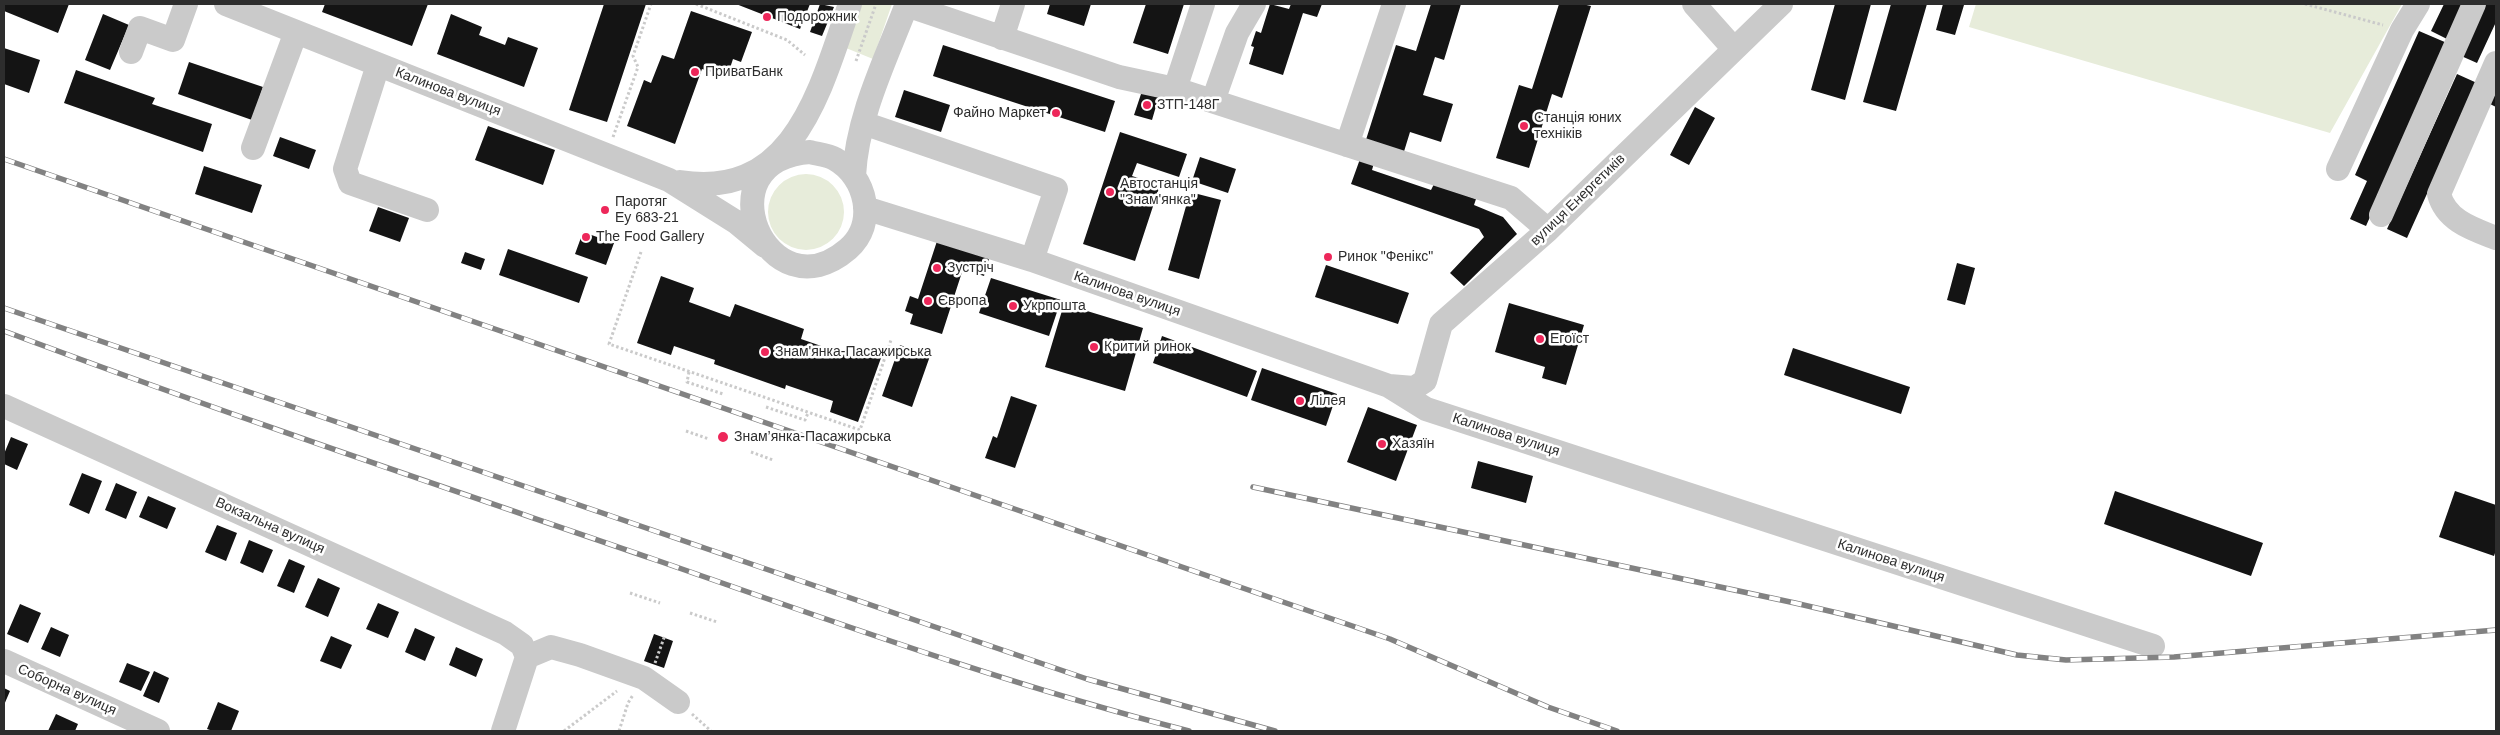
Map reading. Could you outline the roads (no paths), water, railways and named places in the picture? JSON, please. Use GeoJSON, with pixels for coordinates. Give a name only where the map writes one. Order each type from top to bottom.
{"type":"FeatureCollection","features":[{"type":"Feature","properties":{"kind":"street"},"geometry":{"type":"LineString","coordinates":[[130,52],[140,28],[173,40],[186,4]]}},
{"type":"Feature","properties":{"kind":"street","name":"Калинова вулиця"},"geometry":{"type":"LineString","coordinates":[[226,4],[669,180]]}},
{"type":"Feature","properties":{"kind":"street"},"geometry":{"type":"LineString","coordinates":[[765,246],[756,231],[752,214],[753,197],[759,181],[771,162],[804,120],[820,87],[850,4]]}},
{"type":"Feature","properties":{"kind":"street"},"geometry":{"type":"LineString","coordinates":[[854,176],[855,158],[863,123],[906,4],[1119,77],[1175,89],[1511,198],[1548,230]]}},
{"type":"Feature","properties":{"kind":"street"},"geometry":{"type":"LineString","coordinates":[[1002,38],[1013,4]]}},
{"type":"Feature","properties":{"kind":"street"},"geometry":{"type":"LineString","coordinates":[[1175,89],[1203,4]]}},
{"type":"Feature","properties":{"kind":"street"},"geometry":{"type":"LineString","coordinates":[[1213,101],[1237,33],[1254,4]]}},
{"type":"Feature","properties":{"kind":"street"},"geometry":{"type":"LineString","coordinates":[[1347,145],[1394,4]]}},
{"type":"Feature","properties":{"kind":"street"},"geometry":{"type":"LineString","coordinates":[[1694,4],[1734,49]]}},
{"type":"Feature","properties":{"kind":"street","name":"вулиця Енергетиків"},"geometry":{"type":"LineString","coordinates":[[1390,386],[1414,388],[1425,381],[1441,324],[1548,230],[1781,4]]}},
{"type":"Feature","properties":{"kind":"street"},"geometry":{"type":"LineString","coordinates":[[2338,169],[2402,30],[2418,4]]}},
{"type":"Feature","properties":{"kind":"street"},"geometry":{"type":"LineString","coordinates":[[2381,215],[2474,4]]}},
{"type":"Feature","properties":{"kind":"street"},"geometry":{"type":"LineString","coordinates":[[253,148],[296,32]]}},
{"type":"Feature","properties":{"kind":"street"},"geometry":{"type":"LineString","coordinates":[[378,65],[345,169],[350,182],[426,210]]}},
{"type":"Feature","properties":{"kind":"street"},"geometry":{"type":"LineString","coordinates":[[2495,67],[2438,194],[2442,208],[2464,225],[2496,238]]}},
{"type":"Feature","properties":{"kind":"street"},"geometry":{"type":"LineString","coordinates":[[863,123],[1056,189],[1032,260]]}},
{"type":"Feature","properties":{"kind":"street"},"geometry":{"type":"LineString","coordinates":[[810,152],[835,159],[854,176],[860,186],[865,208],[862,228],[853,245],[838,258],[819,265],[799,265],[780,258],[736,222],[669,180],[701,185],[724,184],[743,179],[771,162],[796,153],[810,152]]}},
{"type":"Feature","properties":{"kind":"street","name":"Калинова вулиця"},"geometry":{"type":"LineString","coordinates":[[865,208],[1032,260],[1390,386],[1426,409],[2153,646]]}},
{"type":"Feature","properties":{"kind":"street","name":"Вокзальна вулиця"},"geometry":{"type":"LineString","coordinates":[[4,406],[505,633],[522,645],[528,657]]}},
{"type":"Feature","properties":{"kind":"street"},"geometry":{"type":"LineString","coordinates":[[502,731],[528,657],[551,647],[580,655],[644,678],[678,702]]}},
{"type":"Feature","properties":{"kind":"street","name":"Соборна вулиця"},"geometry":{"type":"LineString","coordinates":[[4,661],[158,731]]}},
{"type":"Feature","properties":{"kind":"railway"},"geometry":{"type":"LineString","coordinates":[[4,159],[1390,639],[1548,707],[1617,731]]}},
{"type":"Feature","properties":{"kind":"railway"},"geometry":{"type":"LineString","coordinates":[[4,308],[1087,679],[1275,731]]}},
{"type":"Feature","properties":{"kind":"railway"},"geometry":{"type":"LineString","coordinates":[[4,331],[248,419],[854,629],[987,673],[1189,731]]}},
{"type":"Feature","properties":{"kind":"railway"},"geometry":{"type":"LineString","coordinates":[[1253,487],[1795,603],[2017,655],[2066,660],[2174,657],[2496,630]]}},
{"type":"Feature","properties":{"kind":"place","name":"Подорожник"},"geometry":{"type":"Point","coordinates":[767,17]}},
{"type":"Feature","properties":{"kind":"place","name":"ПриватБанк"},"geometry":{"type":"Point","coordinates":[695,72]}},
{"type":"Feature","properties":{"kind":"place","name":"ЗТП-148Г"},"geometry":{"type":"Point","coordinates":[1147,105]}},
{"type":"Feature","properties":{"kind":"place","name":"Файно Маркет"},"geometry":{"type":"Point","coordinates":[1056,113]}},
{"type":"Feature","properties":{"kind":"place","name":"Станція юних техніків"},"geometry":{"type":"Point","coordinates":[1524,126]}},
{"type":"Feature","properties":{"kind":"place","name":"Автостанція \"Знам'янка\""},"geometry":{"type":"Point","coordinates":[1110,192]}},
{"type":"Feature","properties":{"kind":"place","name":"Паротяг Еу 683-21"},"geometry":{"type":"Point","coordinates":[605,210]}},
{"type":"Feature","properties":{"kind":"place","name":"The Food Gallery"},"geometry":{"type":"Point","coordinates":[586,237]}},
{"type":"Feature","properties":{"kind":"place","name":"Ринок \"Фенікс\""},"geometry":{"type":"Point","coordinates":[1328,257]}},
{"type":"Feature","properties":{"kind":"place","name":"Зустріч"},"geometry":{"type":"Point","coordinates":[937,268]}},
{"type":"Feature","properties":{"kind":"place","name":"Європа"},"geometry":{"type":"Point","coordinates":[928,301]}},
{"type":"Feature","properties":{"kind":"place","name":"Укрпошта"},"geometry":{"type":"Point","coordinates":[1013,306]}},
{"type":"Feature","properties":{"kind":"place","name":"Егоїст"},"geometry":{"type":"Point","coordinates":[1540,339]}},
{"type":"Feature","properties":{"kind":"place","name":"Критий ринок"},"geometry":{"type":"Point","coordinates":[1094,347]}},
{"type":"Feature","properties":{"kind":"place","name":"Знам'янка-Пасажирська"},"geometry":{"type":"Point","coordinates":[765,352]}},
{"type":"Feature","properties":{"kind":"place","name":"Лілея"},"geometry":{"type":"Point","coordinates":[1300,401]}},
{"type":"Feature","properties":{"kind":"place","name":"Знам’янка-Пасажирська"},"geometry":{"type":"Point","coordinates":[723,437]}},
{"type":"Feature","properties":{"kind":"place","name":"Хазяїн"},"geometry":{"type":"Point","coordinates":[1382,444]}}]}
